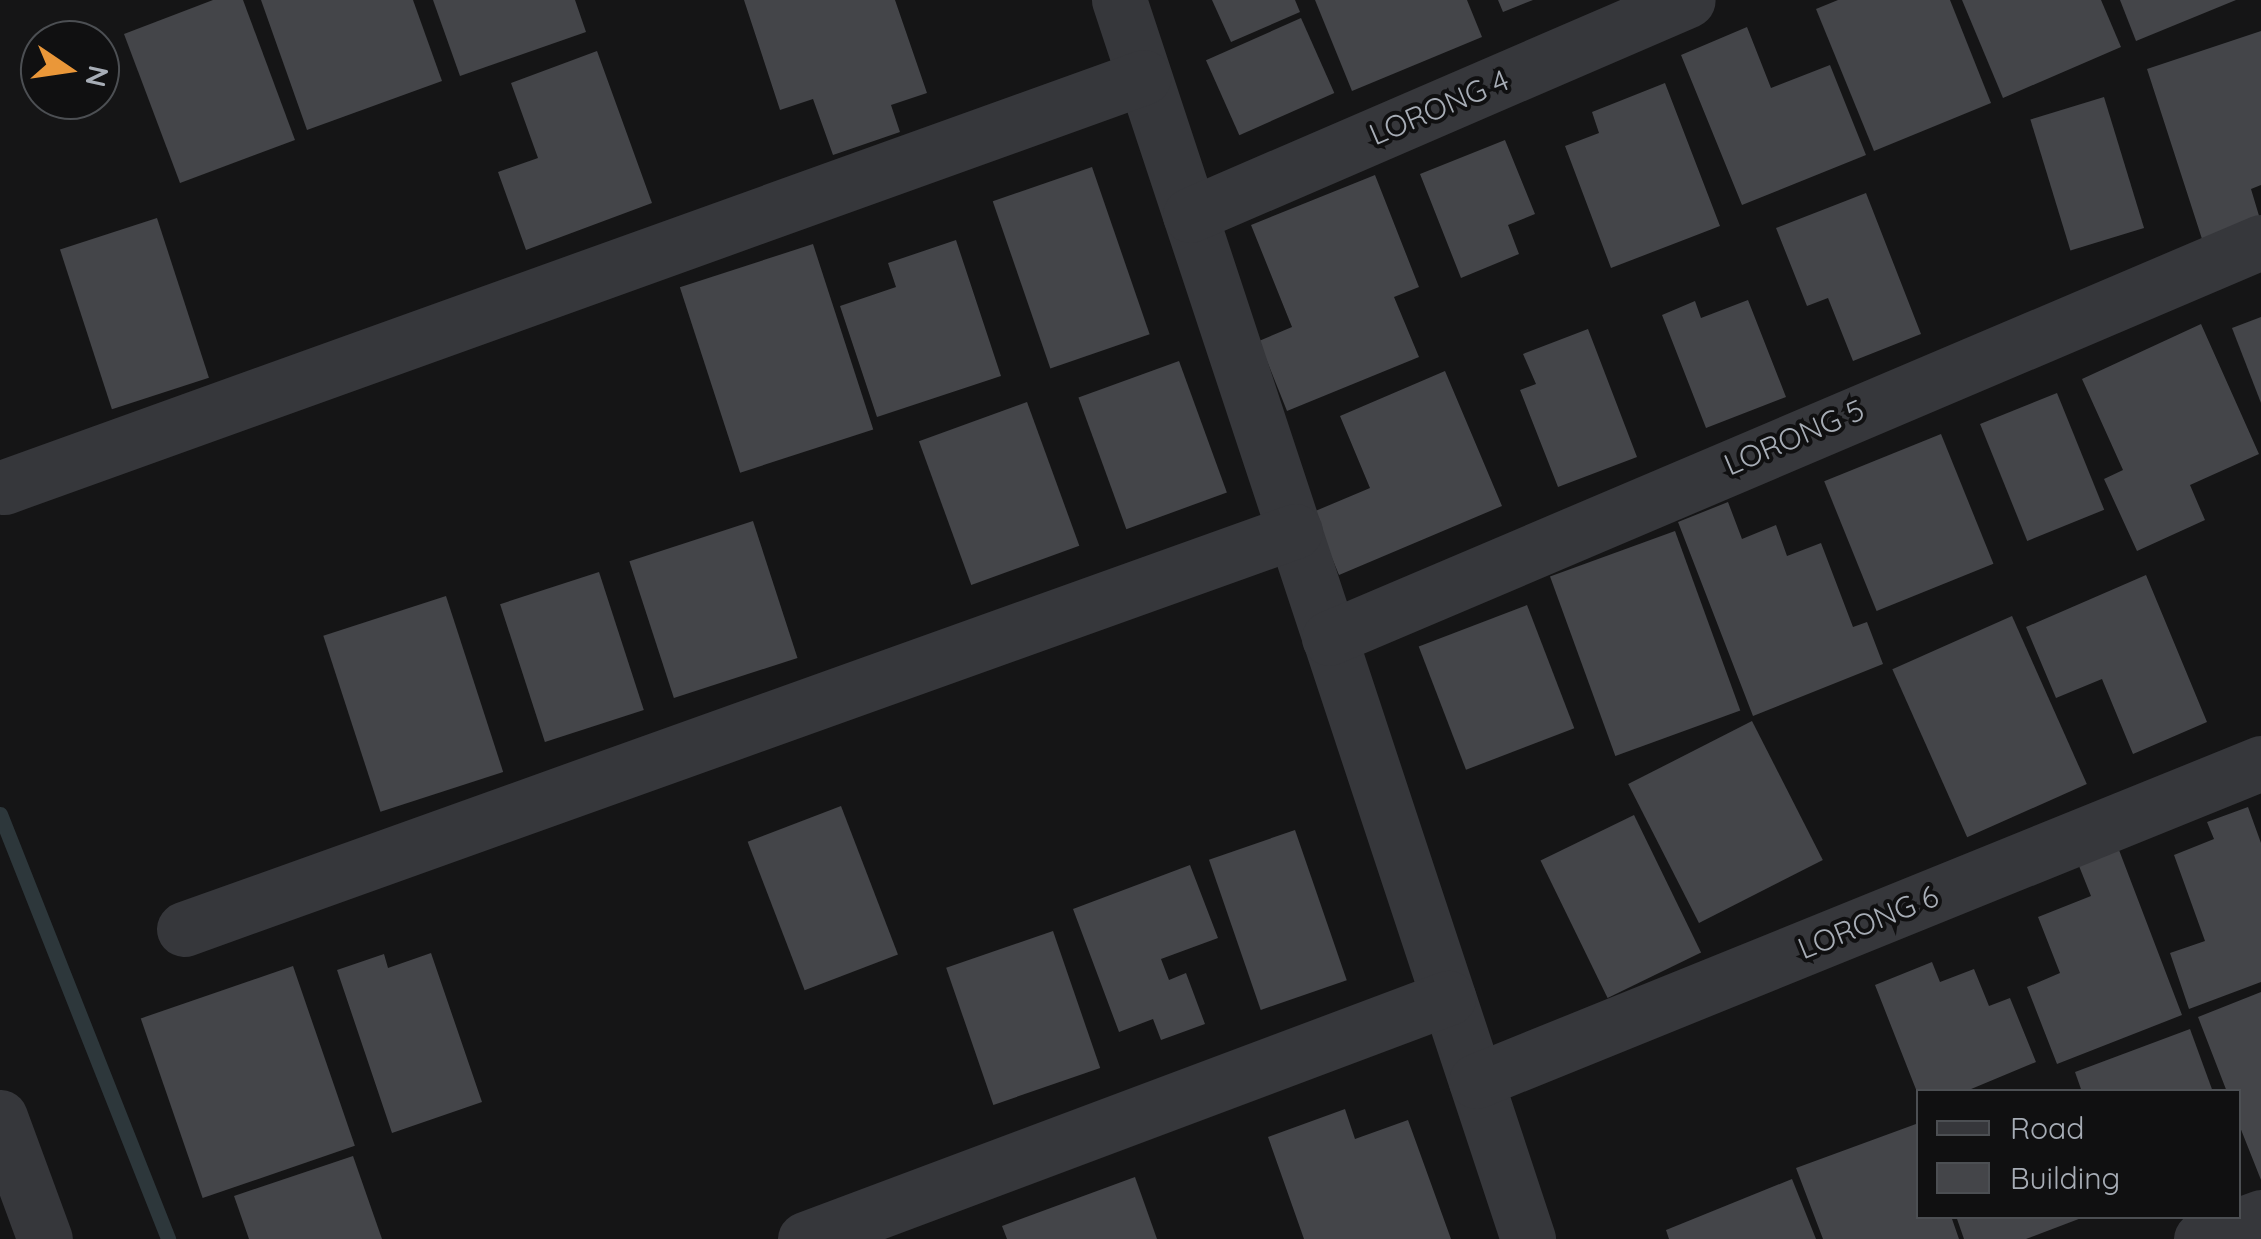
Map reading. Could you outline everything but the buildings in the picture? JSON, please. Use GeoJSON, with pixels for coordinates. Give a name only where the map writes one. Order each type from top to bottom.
{"type":"FeatureCollection","features":[{"type":"Feature","properties":{"kind":"street"},"geometry":{"type":"LineString","coordinates":[[1119,0],[1528,1239]]}},
{"type":"Feature","properties":{"kind":"street","name":"LORONG 4"},"geometry":{"type":"LineString","coordinates":[[1190,214],[1688,0]]}},
{"type":"Feature","properties":{"kind":"street"},"geometry":{"type":"LineString","coordinates":[[4,486],[1144,76]]}},
{"type":"Feature","properties":{"kind":"street","name":"LORONG 5"},"geometry":{"type":"LineString","coordinates":[[1330,638],[2261,242]]}},
{"type":"Feature","properties":{"kind":"street"},"geometry":{"type":"LineString","coordinates":[[184,929],[1295,531]]}},
{"type":"Feature","properties":{"kind":"street","name":"LORONG 6"},"geometry":{"type":"LineString","coordinates":[[1476,1081],[2261,763]]}},
{"type":"Feature","properties":{"kind":"street"},"geometry":{"type":"LineString","coordinates":[[805,1239],[1448,998]]}},
{"type":"Feature","properties":{"kind":"street"},"geometry":{"type":"LineString","coordinates":[[0,1117],[46,1239]]}},
{"type":"Feature","properties":{"kind":"street"},"geometry":{"type":"LineString","coordinates":[[2202,1239],[2261,1217]]}},
{"type":"Feature","properties":{"kind":"waterway"},"geometry":{"type":"LineString","coordinates":[[0,814],[168,1239]]}}]}
